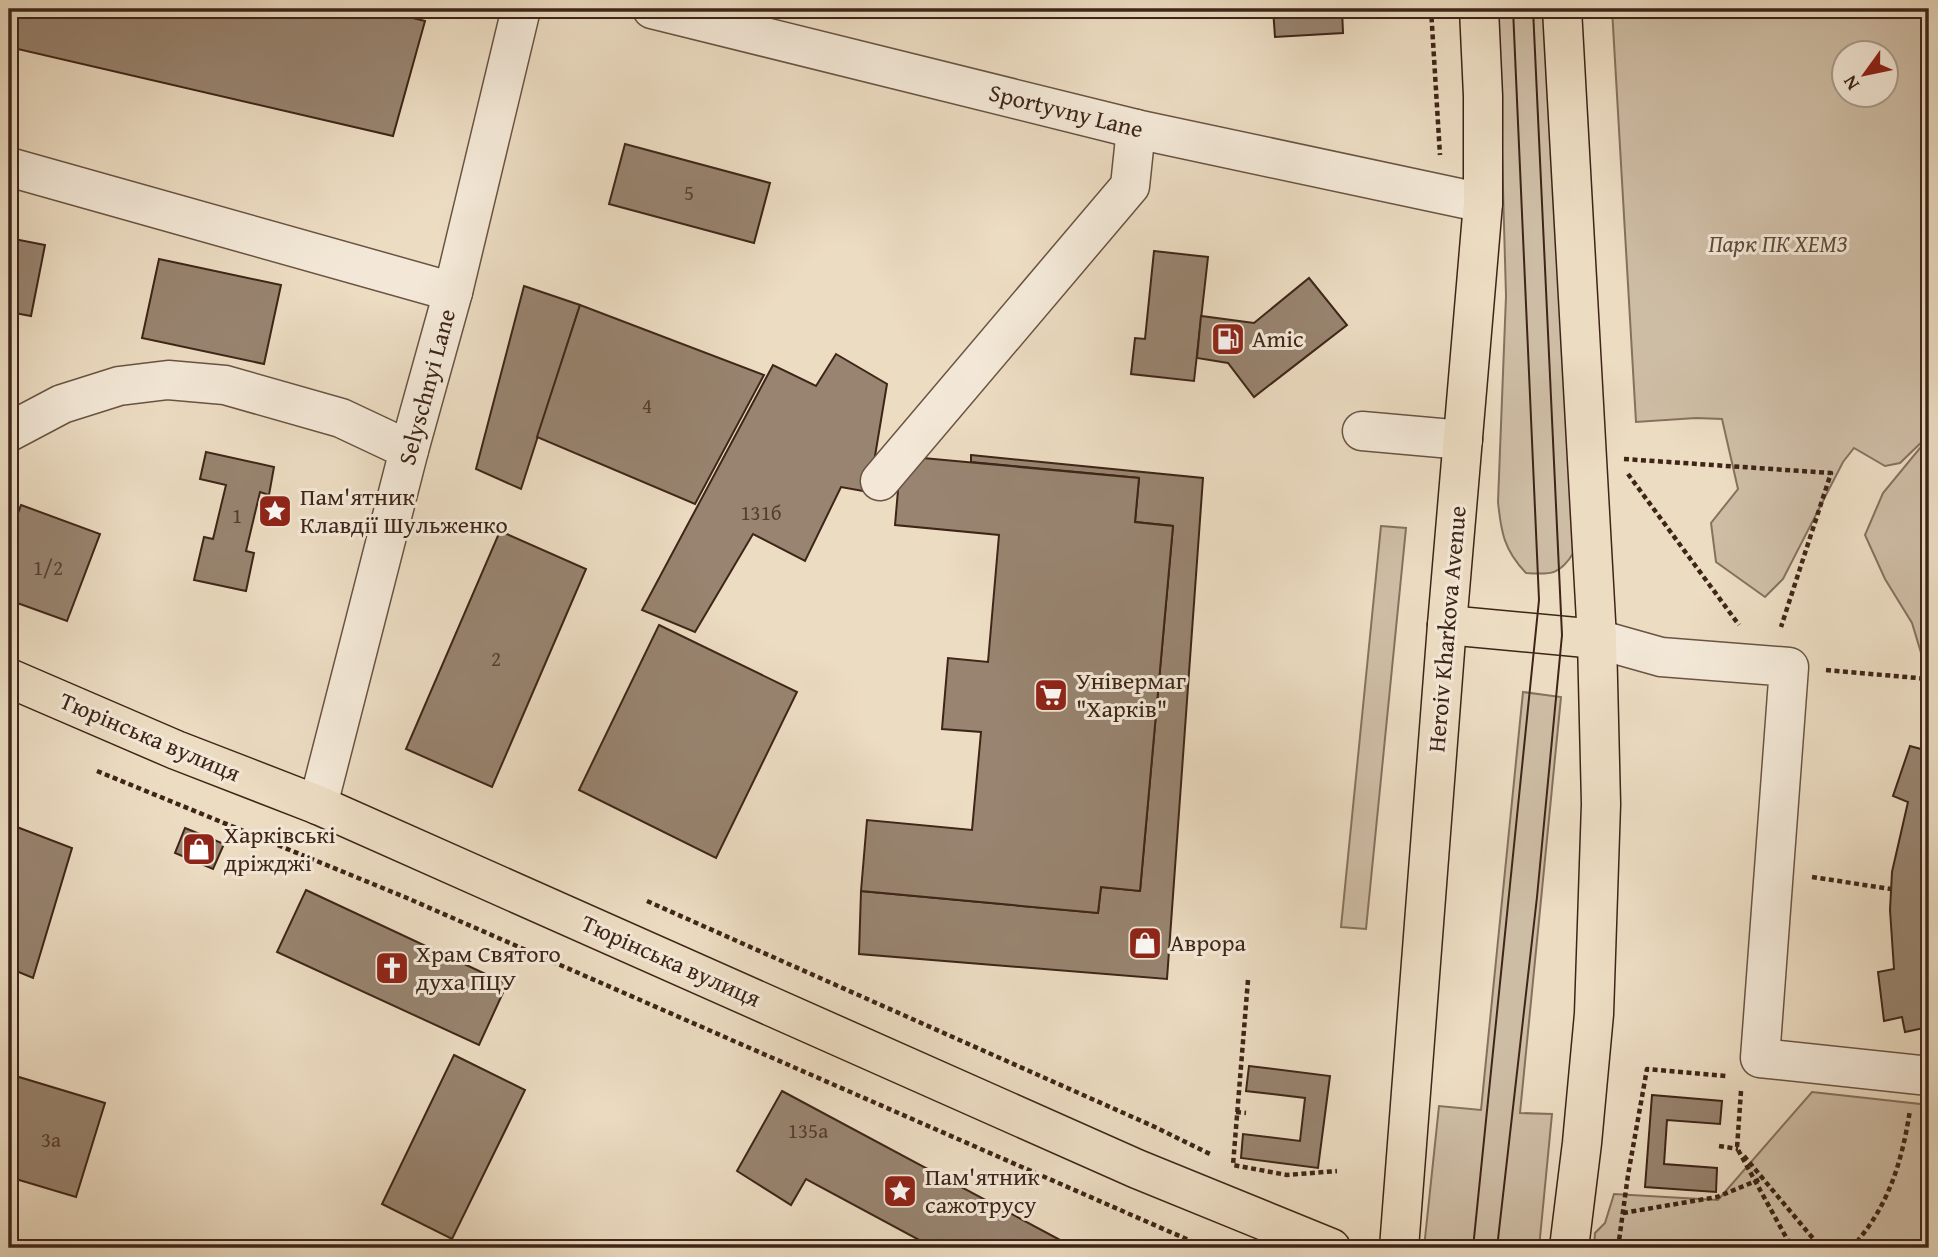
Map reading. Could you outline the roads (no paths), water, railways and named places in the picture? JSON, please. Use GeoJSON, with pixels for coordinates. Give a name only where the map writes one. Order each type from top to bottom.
{"type":"FeatureCollection","features":[{"type":"Feature","properties":{"kind":"main road","name":"Heroiv Kharkova Avenue"},"geometry":{"type":"LineString","coordinates":[[1399,1248],[1483,203],[1483,96],[1479,9]]}},
{"type":"Feature","properties":{"kind":"main road"},"geometry":{"type":"LineString","coordinates":[[1562,9],[1597,639],[1601,804],[1590,1058],[1569,1248]]}},
{"type":"Feature","properties":{"kind":"main road"},"geometry":{"type":"LineString","coordinates":[[1447,625],[1597,639]]}},
{"type":"Feature","properties":{"kind":"main road","name":"Тюрінська вулиця"},"geometry":{"type":"LineString","coordinates":[[9,678],[176,750],[318,805],[1137,1169],[1331,1248]]}},
{"type":"Feature","properties":{"kind":"street","name":"Selyschnyi Lane"},"geometry":{"type":"LineString","coordinates":[[318,805],[409,450],[453,292],[521,9]]}},
{"type":"Feature","properties":{"kind":"street","name":"Sportyvny Lane"},"geometry":{"type":"LineString","coordinates":[[652,9],[1136,129],[1483,203]]}},
{"type":"Feature","properties":{"kind":"street"},"geometry":{"type":"LineString","coordinates":[[880,481],[1130,186],[1136,129]]}},
{"type":"Feature","properties":{"kind":"street"},"geometry":{"type":"LineString","coordinates":[[9,167],[453,292]]}},
{"type":"Feature","properties":{"kind":"street"},"geometry":{"type":"LineString","coordinates":[[9,432],[62,404],[119,386],[168,380],[225,385],[341,418],[409,450]]}},
{"type":"Feature","properties":{"kind":"street"},"geometry":{"type":"LineString","coordinates":[[1362,431],[1463,440]]}},
{"type":"Feature","properties":{"kind":"street"},"geometry":{"type":"LineString","coordinates":[[1597,639],[1661,657],[1779,666],[1760,1058],[1922,1075]]}},
{"type":"Feature","properties":{"kind":"tram line"},"geometry":{"type":"LineString","coordinates":[[1473,1248],[1539,600],[1513,9]]}},
{"type":"Feature","properties":{"kind":"tram line"},"geometry":{"type":"LineString","coordinates":[[1497,1248],[1537,897],[1562,635],[1533,9]]}},
{"type":"Feature","properties":{"kind":"place","name":"Amic"},"geometry":{"type":"Point","coordinates":[1228,339]}},
{"type":"Feature","properties":{"kind":"place","name":"Пам'ятник Клавдії Шульженко"},"geometry":{"type":"Point","coordinates":[275,511]}},
{"type":"Feature","properties":{"kind":"place","name":"Універмаг \"Харків\""},"geometry":{"type":"Point","coordinates":[1051,695]}},
{"type":"Feature","properties":{"kind":"place","name":"Харківські дріжджі"},"geometry":{"type":"Point","coordinates":[199,849]}},
{"type":"Feature","properties":{"kind":"place","name":"Аврора"},"geometry":{"type":"Point","coordinates":[1145,943]}},
{"type":"Feature","properties":{"kind":"place","name":"Храм Святого духа ПЦУ"},"geometry":{"type":"Point","coordinates":[392,968]}},
{"type":"Feature","properties":{"kind":"place","name":"Пам'ятник сажотрусу"},"geometry":{"type":"Point","coordinates":[900,1191]}},
{"type":"Feature","properties":{"kind":"park label","name":"Парк ПК ХЕМЗ"},"geometry":{"type":"Point","coordinates":[1778,244]}}]}
